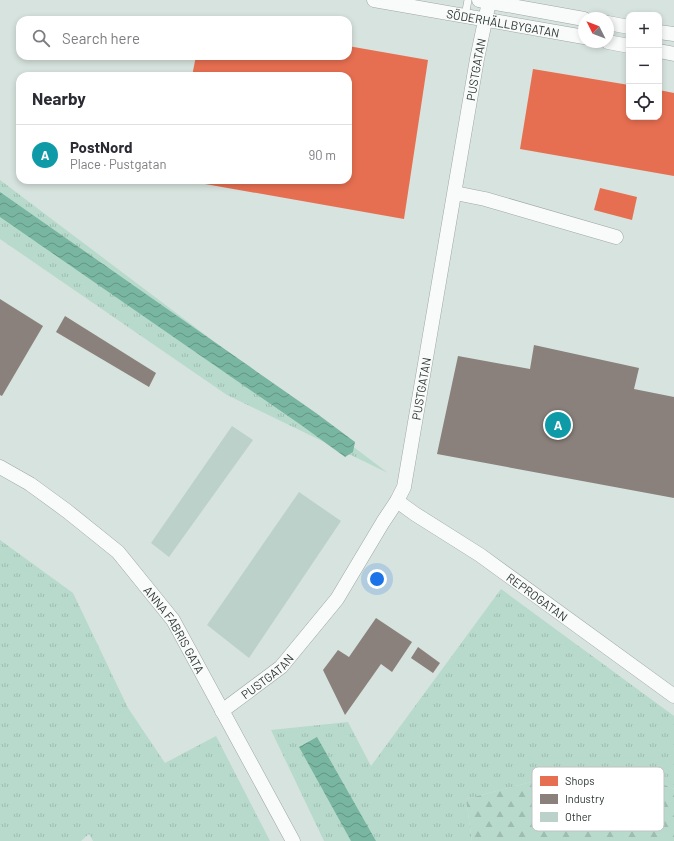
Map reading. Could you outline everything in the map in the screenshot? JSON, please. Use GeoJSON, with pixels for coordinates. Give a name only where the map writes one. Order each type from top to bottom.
{"type":"FeatureCollection","features":[{"type":"Feature","properties":{"kind":"street","name":"SÖDERHÄLLBYGATAN"},"geometry":{"type":"LineString","coordinates":[[374,0],[486,20],[504,11],[578,18]]}},
{"type":"Feature","properties":{"kind":"street","name":"SÖDERHÄLLBYGATAN"},"geometry":{"type":"LineString","coordinates":[[484,1],[504,11],[578,36]]}},
{"type":"Feature","properties":{"kind":"street","name":"PUSTGATAN"},"geometry":{"type":"LineString","coordinates":[[222,711],[281,667],[337,600],[404,487],[477,59],[486,20],[484,1]]}},
{"type":"Feature","properties":{"kind":"street"},"geometry":{"type":"LineString","coordinates":[[614,24],[626,26]]}},
{"type":"Feature","properties":{"kind":"street"},"geometry":{"type":"LineString","coordinates":[[662,32],[674,34]]}},
{"type":"Feature","properties":{"kind":"street"},"geometry":{"type":"LineString","coordinates":[[614,43],[626,45]]}},
{"type":"Feature","properties":{"kind":"street"},"geometry":{"type":"LineString","coordinates":[[662,52],[674,54]]}},
{"type":"Feature","properties":{"kind":"street"},"geometry":{"type":"LineString","coordinates":[[455,193],[485,199],[616,237]]}},
{"type":"Feature","properties":{"kind":"street","name":"ANNA FABRIS GATA"},"geometry":{"type":"LineString","coordinates":[[0,467],[30,484],[67,511],[118,552],[173,620],[293,841]]}},
{"type":"Feature","properties":{"kind":"street","name":"REPROGATAN"},"geometry":{"type":"LineString","coordinates":[[397,501],[480,555],[674,696]]}},
{"type":"Feature","properties":{"kind":"lane"},"geometry":{"type":"LineString","coordinates":[[465,16],[468,0]]}},
{"type":"Feature","properties":{"kind":"green space"},"geometry":{"type":"Polygon","coordinates":[[[0,180],[388,473],[227,395],[0,239],[0,180]]]}},
{"type":"Feature","properties":{"kind":"green space"},"geometry":{"type":"Polygon","coordinates":[[[0,540],[73,593],[128,708],[165,763],[216,736],[270,841],[93,841],[89,834],[81,841],[0,841],[0,540]]]}},
{"type":"Feature","properties":{"kind":"green space"},"geometry":{"type":"Polygon","coordinates":[[[501,589],[674,716],[674,789],[664,785],[664,767],[532,767],[532,782],[466,799],[472,841],[324,841],[271,730],[348,722],[371,766],[501,589]]]}},
{"type":"Feature","properties":{"kind":"green space"},"geometry":{"type":"Polygon","coordinates":[[[532,782],[532,831],[664,831],[664,785],[674,789],[674,841],[472,841],[466,799],[532,782]]]}},
{"type":"Feature","properties":{"kind":"water"},"geometry":{"type":"Polygon","coordinates":[[[0,192],[316,413],[355,442],[353,452],[345,457],[0,217],[0,192]]]}},
{"type":"Feature","properties":{"kind":"water"},"geometry":{"type":"Polygon","coordinates":[[[317,737],[376,841],[351,841],[299,747],[317,737]]]}},
{"type":"Feature","properties":{"kind":"building: Shops"},"geometry":{"type":"Polygon","coordinates":[[[352,47],[428,60],[404,219],[205,184],[352,184],[352,72],[193,72],[195,60],[352,60],[352,47]]]}},
{"type":"Feature","properties":{"kind":"building: Shops"},"geometry":{"type":"Polygon","coordinates":[[[533,69],[626,84],[626,120],[662,120],[662,91],[674,93],[674,176],[520,149],[533,69]]]}},
{"type":"Feature","properties":{"kind":"building: Shops"},"geometry":{"type":"Polygon","coordinates":[[[600,188],[637,197],[632,220],[594,210],[600,188]]]}},
{"type":"Feature","properties":{"kind":"building: Industry"},"geometry":{"type":"Polygon","coordinates":[[[0,299],[43,326],[2,396],[0,395],[0,299]]]}},
{"type":"Feature","properties":{"kind":"building: Industry"},"geometry":{"type":"Polygon","coordinates":[[[65,316],[156,373],[149,387],[56,332],[65,316]]]}},
{"type":"Feature","properties":{"kind":"building: Industry"},"geometry":{"type":"Polygon","coordinates":[[[534,345],[639,368],[634,389],[674,397],[674,498],[437,454],[458,356],[530,369],[534,345]]]}},
{"type":"Feature","properties":{"kind":"building: Industry"},"geometry":{"type":"Polygon","coordinates":[[[376,618],[412,642],[392,672],[381,664],[345,715],[323,670],[338,650],[349,657],[376,618]]]}},
{"type":"Feature","properties":{"kind":"building: Industry"},"geometry":{"type":"Polygon","coordinates":[[[418,647],[440,663],[433,673],[411,658],[418,647]]]}},
{"type":"Feature","properties":{"kind":"building: Other"},"geometry":{"type":"Polygon","coordinates":[[[232,426],[253,440],[169,557],[151,543],[232,426]]]}},
{"type":"Feature","properties":{"kind":"building: Other"},"geometry":{"type":"Polygon","coordinates":[[[299,492],[341,521],[249,658],[207,625],[299,492]]]}},
{"type":"Feature","properties":{"kind":"place","name":"PostNord"},"geometry":{"type":"Point","coordinates":[558,425]}}]}
